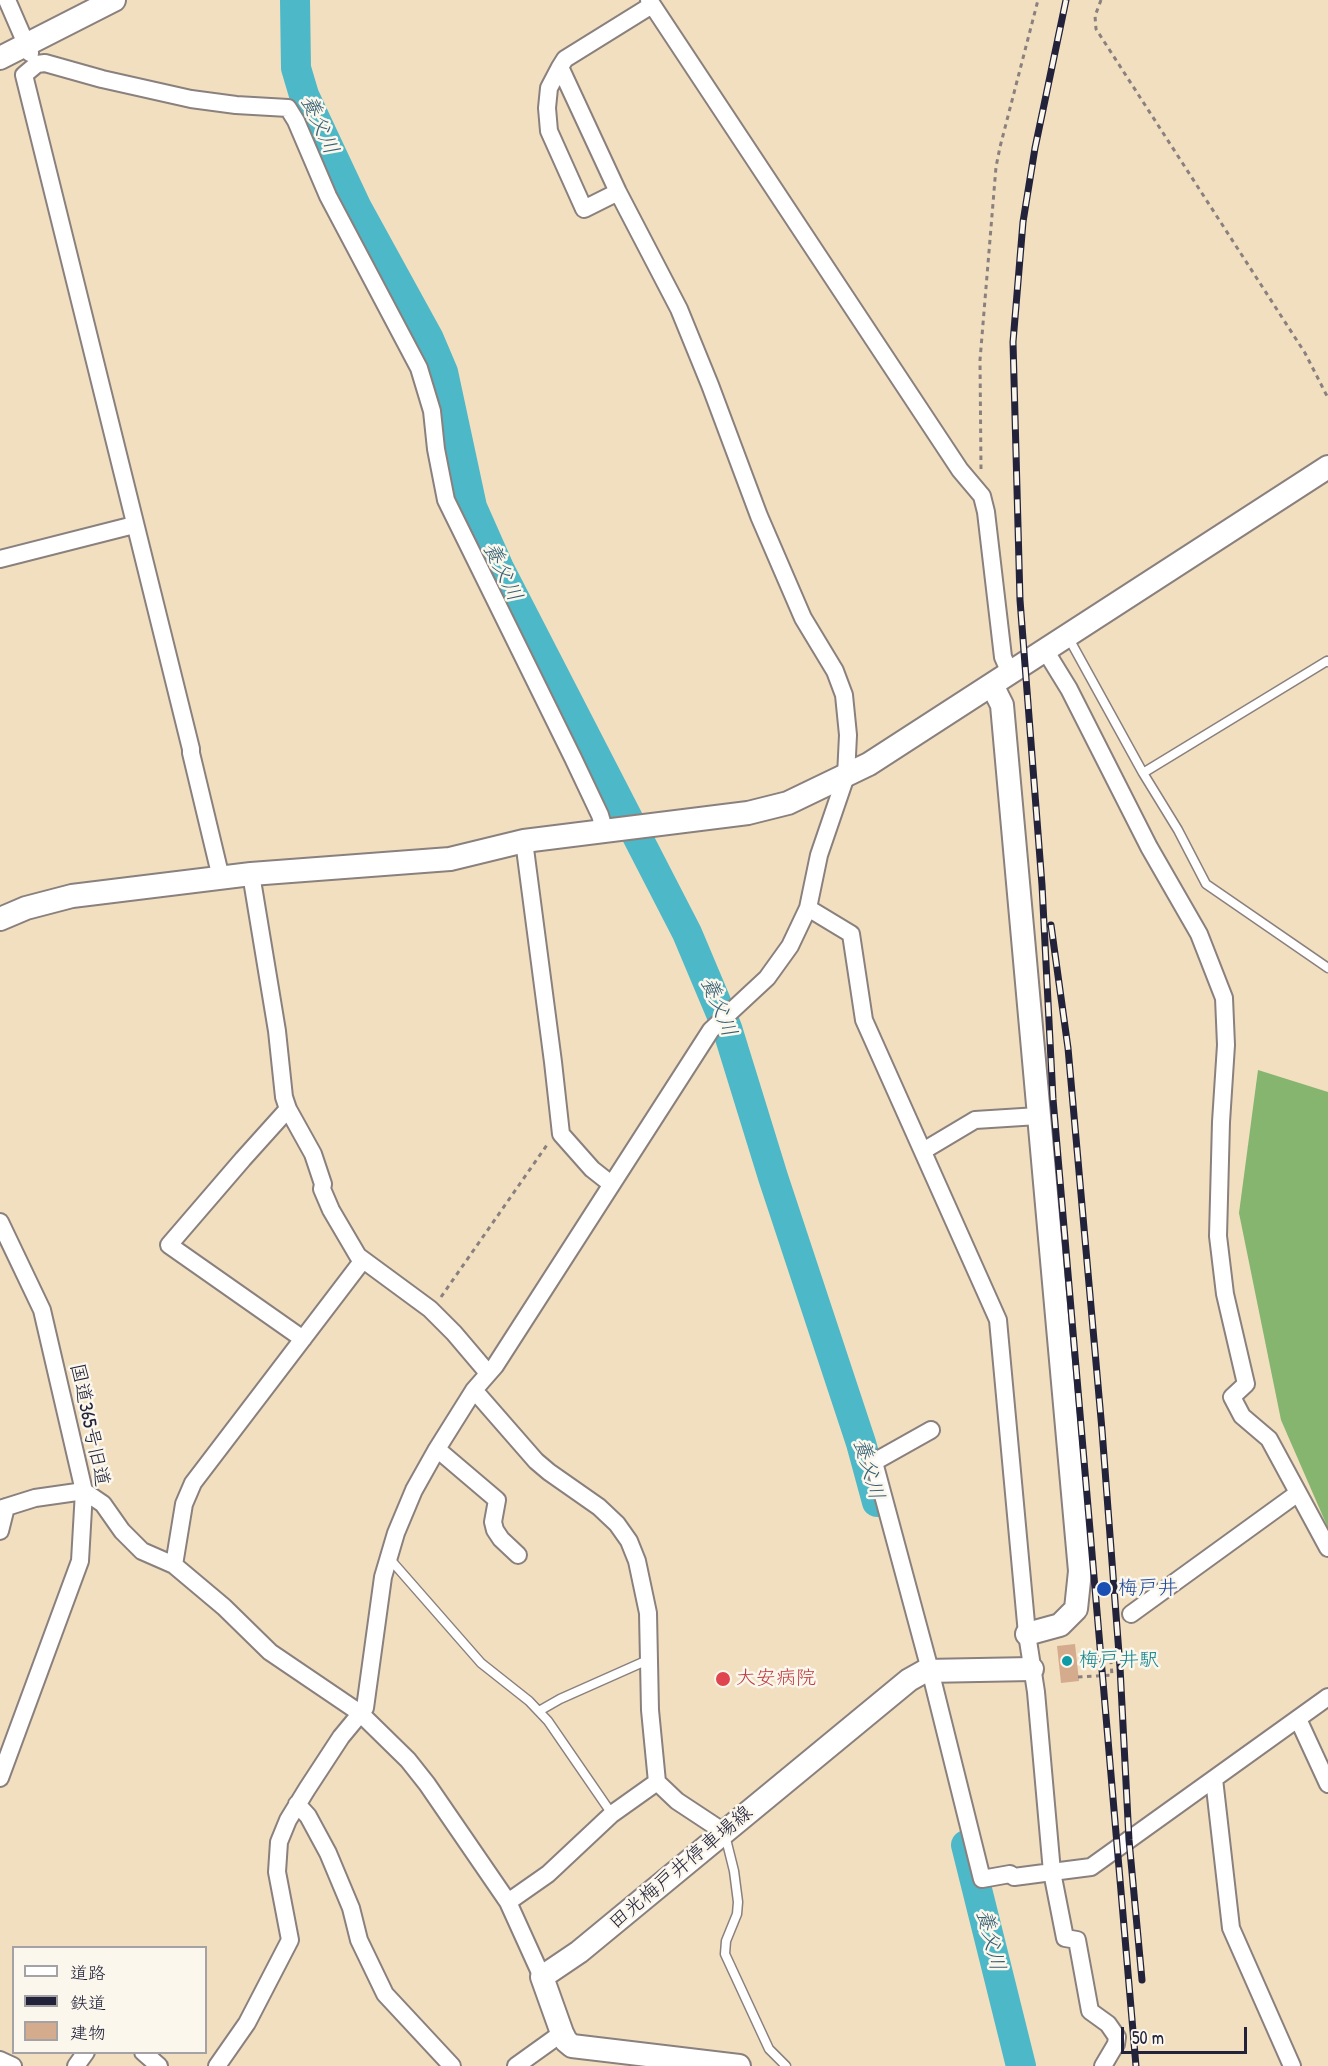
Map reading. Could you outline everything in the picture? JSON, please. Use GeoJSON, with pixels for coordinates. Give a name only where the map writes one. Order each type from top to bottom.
{"type":"FeatureCollection","features":[{"type":"Feature","properties":{"kind":"street"},"geometry":{"type":"LineString","coordinates":[[7,0],[31,55],[45,63],[102,80],[191,99],[236,105],[288,108],[296,121],[328,196],[419,368],[432,411],[436,449],[446,500],[610,832]]}},
{"type":"Feature","properties":{"kind":"street"},"geometry":{"type":"LineString","coordinates":[[0,58],[31,55],[114,0]]}},
{"type":"Feature","properties":{"kind":"street"},"geometry":{"type":"LineString","coordinates":[[618,192],[584,209],[549,131],[547,108],[549,88],[565,59],[650,2],[960,470],[981,496],[986,512],[1004,657],[1000,679],[1002,705],[1080,1571],[1076,1609],[1060,1625],[1027,1634]]}},
{"type":"Feature","properties":{"kind":"street"},"geometry":{"type":"LineString","coordinates":[[31,55],[24,75],[221,878]]}},
{"type":"Feature","properties":{"kind":"street"},"geometry":{"type":"LineString","coordinates":[[217,2066],[247,2023],[290,1940],[276,1860],[279,1842],[297,1804],[341,1737],[364,1708],[388,1557],[404,1511],[437,1449],[474,1390],[495,1366],[711,1030],[767,978],[790,946],[808,908],[819,855],[846,776],[848,735],[844,695],[836,671],[803,618],[759,516],[679,309],[618,192],[560,67]]}},
{"type":"Feature","properties":{"kind":"street"},"geometry":{"type":"LineString","coordinates":[[0,919],[26,908],[72,896],[251,874],[450,859],[524,841],[610,832],[766,810],[788,803],[846,776],[1328,467]]}},
{"type":"Feature","properties":{"kind":"street"},"geometry":{"type":"LineString","coordinates":[[0,559],[134,525]]}},
{"type":"Feature","properties":{"kind":"street"},"geometry":{"type":"LineString","coordinates":[[1045,650],[1070,689],[1149,847],[1199,934],[1224,998],[1226,1045],[1218,1236],[1225,1294],[1246,1384],[1232,1397],[1242,1416],[1269,1439],[1328,1548]]}},
{"type":"Feature","properties":{"kind":"street"},"geometry":{"type":"LineString","coordinates":[[524,841],[554,1062],[561,1134],[592,1169],[611,1184]]}},
{"type":"Feature","properties":{"kind":"street"},"geometry":{"type":"LineString","coordinates":[[251,874],[277,1031],[284,1097],[288,1109],[314,1154],[323,1184],[322,1189],[331,1210],[358,1256],[429,1309],[454,1333],[488,1373]]}},
{"type":"Feature","properties":{"kind":"street"},"geometry":{"type":"LineString","coordinates":[[808,908],[851,934],[864,1020],[998,1320],[1052,1872],[1065,1938],[1077,1940],[1090,2011],[1108,2024],[1117,2037],[1116,2044],[1103,2066]]}},
{"type":"Feature","properties":{"kind":"street"},"geometry":{"type":"LineString","coordinates":[[288,1109],[169,1245],[303,1339]]}},
{"type":"Feature","properties":{"kind":"street"},"geometry":{"type":"LineString","coordinates":[[923,1151],[975,1120],[1038,1116]]}},
{"type":"Feature","properties":{"kind":"street","name":"国道365号旧道"},"geometry":{"type":"LineString","coordinates":[[0,1222],[42,1310],[84,1491],[80,1562],[0,1778]]}},
{"type":"Feature","properties":{"kind":"street"},"geometry":{"type":"LineString","coordinates":[[174,1565],[184,1504],[193,1483],[363,1260]]}},
{"type":"Feature","properties":{"kind":"street"},"geometry":{"type":"LineString","coordinates":[[474,1390],[536,1461],[599,1507],[617,1524],[628,1541],[637,1561],[648,1613],[650,1710],[657,1782],[677,1801],[724,1832]]}},
{"type":"Feature","properties":{"kind":"street"},"geometry":{"type":"LineString","coordinates":[[931,1430],[874,1462],[922,1674],[982,1879],[1010,1874],[1014,1877],[1091,1867],[1328,1697]]}},
{"type":"Feature","properties":{"kind":"street"},"geometry":{"type":"LineString","coordinates":[[437,1449],[497,1500],[493,1522],[495,1530],[518,1555]]}},
{"type":"Feature","properties":{"kind":"street"},"geometry":{"type":"LineString","coordinates":[[0,1530],[3,1508],[35,1498],[84,1491],[103,1504],[122,1531],[142,1551],[174,1565],[224,1607],[270,1652],[360,1713],[408,1760],[427,1784],[508,1902],[542,1977],[566,2042],[572,2046],[739,2066]]}},
{"type":"Feature","properties":{"kind":"street"},"geometry":{"type":"LineString","coordinates":[[1131,1614],[1298,1493]]}},
{"type":"Feature","properties":{"kind":"street"},"geometry":{"type":"LineString","coordinates":[[922,1674],[1032,1669]]}},
{"type":"Feature","properties":{"kind":"street","name":"田光梅戸井停車場線"},"geometry":{"type":"LineString","coordinates":[[542,1977],[579,1952],[724,1832],[922,1674]]}},
{"type":"Feature","properties":{"kind":"street"},"geometry":{"type":"LineString","coordinates":[[1298,1719],[1328,1784]]}},
{"type":"Feature","properties":{"kind":"street"},"geometry":{"type":"LineString","coordinates":[[1214,1779],[1231,1928],[1292,2066]]}},
{"type":"Feature","properties":{"kind":"street"},"geometry":{"type":"LineString","coordinates":[[508,1902],[548,1874],[612,1814],[657,1782]]}},
{"type":"Feature","properties":{"kind":"street"},"geometry":{"type":"LineString","coordinates":[[297,1804],[309,1816],[328,1853],[351,1908],[359,1940],[385,1994],[452,2066]]}},
{"type":"Feature","properties":{"kind":"street"},"geometry":{"type":"LineString","coordinates":[[516,2066],[562,2033]]}},
{"type":"Feature","properties":{"kind":"street"},"geometry":{"type":"LineString","coordinates":[[145,2054],[159,2066]]}},
{"type":"Feature","properties":{"kind":"street"},"geometry":{"type":"LineString","coordinates":[[0,2060],[13,2066]]}},
{"type":"Feature","properties":{"kind":"lane"},"geometry":{"type":"LineString","coordinates":[[1067,635],[1143,773],[1178,830],[1206,884],[1328,968]]}},
{"type":"Feature","properties":{"kind":"lane"},"geometry":{"type":"LineString","coordinates":[[1143,773],[1328,662]]}},
{"type":"Feature","properties":{"kind":"lane"},"geometry":{"type":"LineString","coordinates":[[388,1557],[481,1663],[530,1701],[566,1747],[612,1814]]}},
{"type":"Feature","properties":{"kind":"lane"},"geometry":{"type":"LineString","coordinates":[[539,1712],[560,1699],[650,1659]]}},
{"type":"Feature","properties":{"kind":"lane"},"geometry":{"type":"LineString","coordinates":[[724,1832],[734,1870],[738,1902],[737,1914],[726,1941],[725,1954],[769,2049],[786,2066]]}},
{"type":"Feature","properties":{"kind":"path"},"geometry":{"type":"LineString","coordinates":[[981,496],[980,360],[996,167],[1038,0]]}},
{"type":"Feature","properties":{"kind":"path"},"geometry":{"type":"LineString","coordinates":[[1101,0],[1095,16],[1096,29],[1305,353],[1328,398]]}},
{"type":"Feature","properties":{"kind":"path"},"geometry":{"type":"LineString","coordinates":[[429,1309],[443,1295],[548,1143],[561,1134]]}},
{"type":"Feature","properties":{"kind":"path"},"geometry":{"type":"LineString","coordinates":[[1078,1677],[1112,1675],[1111,1663]]}},
{"type":"Feature","properties":{"kind":"green space"},"geometry":{"type":"Polygon","coordinates":[[[1258,1070],[1328,1092],[1328,1528],[1281,1420],[1239,1213],[1258,1070]]]}},
{"type":"Feature","properties":{"kind":"building","name":"梅戸井駅"},"geometry":{"type":"Polygon","coordinates":[[[1075,1644],[1079,1681],[1061,1683],[1057,1646],[1075,1644]]]}},
{"type":"Feature","properties":{"kind":"waterway","name":"養父川"},"geometry":{"type":"LineString","coordinates":[[295,0],[296,68],[304,95],[357,208],[429,339],[443,372],[472,507],[499,568],[687,933],[727,1028],[773,1177],[861,1443],[877,1502]]}},
{"type":"Feature","properties":{"kind":"waterway","name":"養父川"},"geometry":{"type":"LineString","coordinates":[[966,1845],[1021,2066]]}},
{"type":"Feature","properties":{"kind":"railway"},"geometry":{"type":"LineString","coordinates":[[1066,0],[1035,148],[1023,222],[1013,342],[1020,600],[1042,885],[1053,1099],[1136,2066]]}},
{"type":"Feature","properties":{"kind":"railway"},"geometry":{"type":"LineString","coordinates":[[1051,925],[1068,1048],[1102,1430],[1120,1667],[1129,1840],[1142,1980]]}},
{"type":"Feature","properties":{"kind":"place","name":"梅戸井"},"geometry":{"type":"Point","coordinates":[1104,1589]}},
{"type":"Feature","properties":{"kind":"place","name":"梅戸井駅"},"geometry":{"type":"Point","coordinates":[1067,1661]}},
{"type":"Feature","properties":{"kind":"place","name":"大安病院"},"geometry":{"type":"Point","coordinates":[723,1679]}}]}
